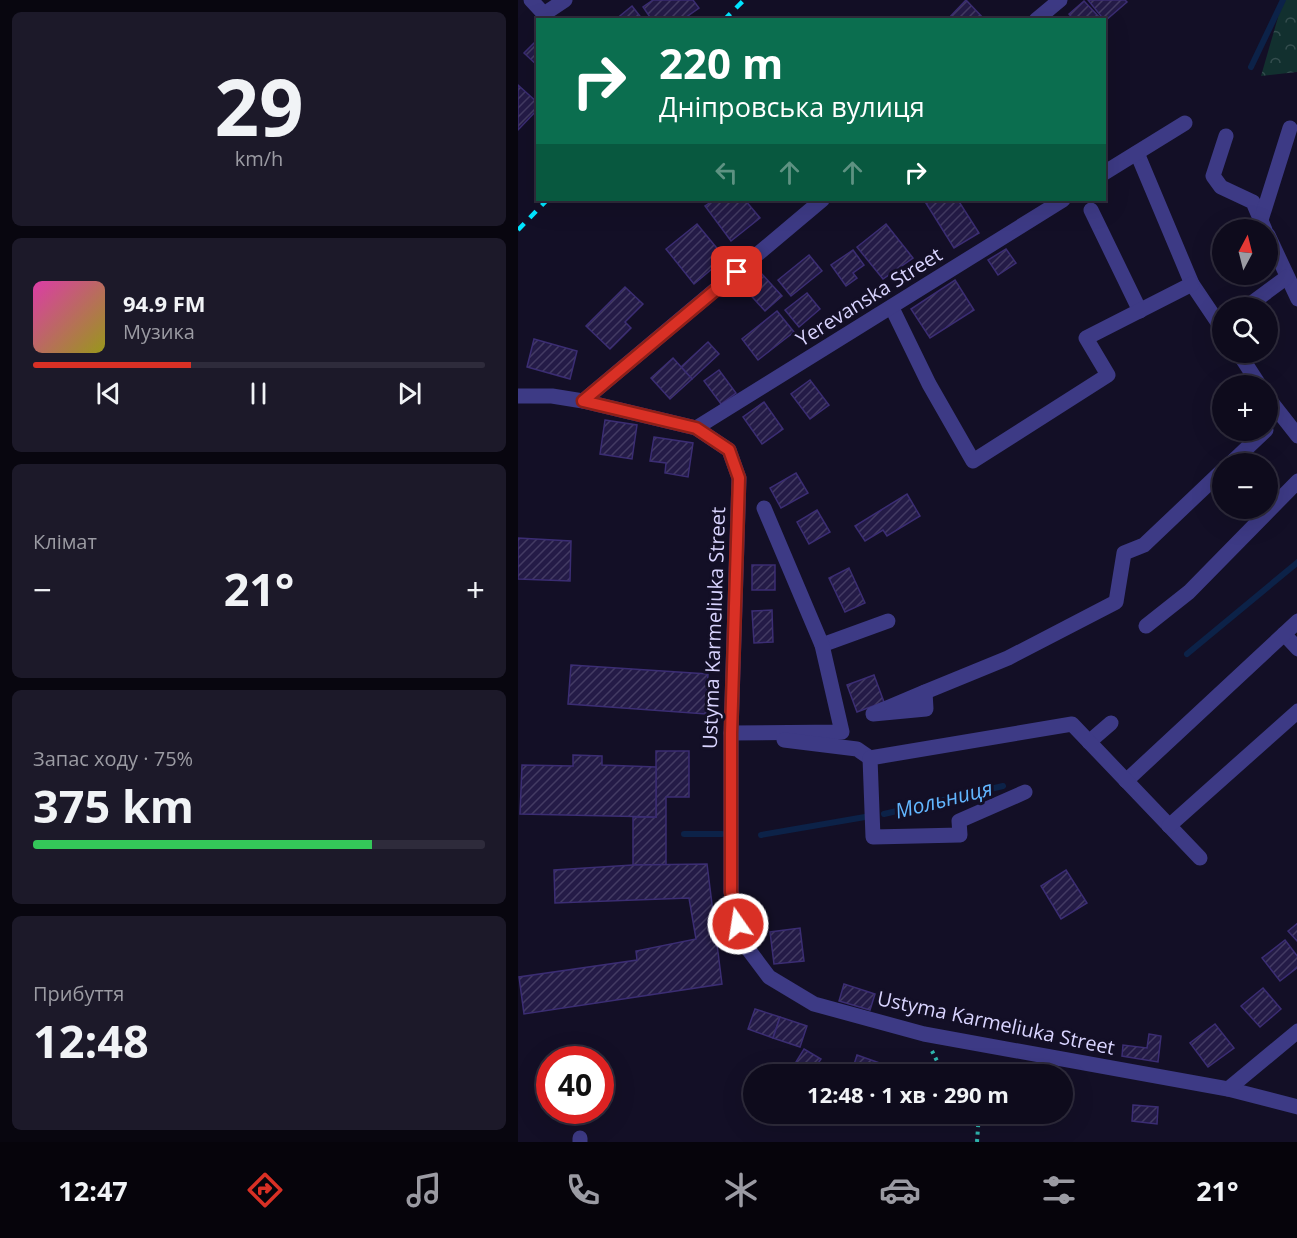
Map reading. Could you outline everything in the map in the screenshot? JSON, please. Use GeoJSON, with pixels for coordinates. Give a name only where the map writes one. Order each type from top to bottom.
{"type":"FeatureCollection","features":[{"type":"Feature","properties":{"kind":"street"},"geometry":{"type":"LineString","coordinates":[[531,0],[544,14],[565,0]]}},
{"type":"Feature","properties":{"kind":"street"},"geometry":{"type":"LineString","coordinates":[[1038,18],[1060,0]]}},
{"type":"Feature","properties":{"kind":"street"},"geometry":{"type":"LineString","coordinates":[[1106,172],[1185,123]]}},
{"type":"Feature","properties":{"kind":"street"},"geometry":{"type":"LineString","coordinates":[[1265,219],[1290,128]]}},
{"type":"Feature","properties":{"kind":"street"},"geometry":{"type":"LineString","coordinates":[[1226,136],[1213,176],[1221,187],[1253,202],[1260,219]]}},
{"type":"Feature","properties":{"kind":"street"},"geometry":{"type":"LineString","coordinates":[[1137,153],[1192,284],[1212,313]]}},
{"type":"Feature","properties":{"kind":"street"},"geometry":{"type":"LineString","coordinates":[[583,401],[821,201]]}},
{"type":"Feature","properties":{"kind":"street","name":"Yerevanska Street"},"geometry":{"type":"LineString","coordinates":[[696,428],[1061,201]]}},
{"type":"Feature","properties":{"kind":"street"},"geometry":{"type":"LineString","coordinates":[[1091,210],[1140,311]]}},
{"type":"Feature","properties":{"kind":"street"},"geometry":{"type":"LineString","coordinates":[[1271,297],[1293,288],[1278,256]]}},
{"type":"Feature","properties":{"kind":"street"},"geometry":{"type":"LineString","coordinates":[[892,308],[929,384],[973,461],[1108,375],[1086,339],[1192,284]]}},
{"type":"Feature","properties":{"kind":"street","name":"Ustyma Karmeliuka Street"},"geometry":{"type":"LineString","coordinates":[[518,396],[552,396],[583,401],[696,428],[729,450],[739,478],[731,733],[731,892],[742,940],[769,977],[814,1004],[924,1034],[1228,1089],[1298,1107]]}},
{"type":"Feature","properties":{"kind":"street"},"geometry":{"type":"LineString","coordinates":[[1278,412],[1298,436]]}},
{"type":"Feature","properties":{"kind":"street"},"geometry":{"type":"LineString","coordinates":[[1278,419],[1281,416]]}},
{"type":"Feature","properties":{"kind":"street"},"geometry":{"type":"LineString","coordinates":[[1242,453],[1254,441]]}},
{"type":"Feature","properties":{"kind":"street"},"geometry":{"type":"LineString","coordinates":[[926,692],[1008,658],[1116,602],[1124,553],[1144,545],[1212,480]]}},
{"type":"Feature","properties":{"kind":"street"},"geometry":{"type":"LineString","coordinates":[[1146,626],[1189,592],[1298,481]]}},
{"type":"Feature","properties":{"kind":"street"},"geometry":{"type":"LineString","coordinates":[[731,733],[842,732],[822,645],[764,508]]}},
{"type":"Feature","properties":{"kind":"street"},"geometry":{"type":"LineString","coordinates":[[822,645],[888,621]]}},
{"type":"Feature","properties":{"kind":"street"},"geometry":{"type":"LineString","coordinates":[[1126,781],[1298,621]]}},
{"type":"Feature","properties":{"kind":"street"},"geometry":{"type":"LineString","coordinates":[[1284,634],[1298,649]]}},
{"type":"Feature","properties":{"kind":"street"},"geometry":{"type":"LineString","coordinates":[[1169,826],[1298,711]]}},
{"type":"Feature","properties":{"kind":"street"},"geometry":{"type":"LineString","coordinates":[[1089,742],[1111,723]]}},
{"type":"Feature","properties":{"kind":"street"},"geometry":{"type":"LineString","coordinates":[[731,733],[857,749],[870,758],[1072,724],[1200,858]]}},
{"type":"Feature","properties":{"kind":"street"},"geometry":{"type":"LineString","coordinates":[[870,758],[873,837],[960,835],[959,821],[1025,792]]}},
{"type":"Feature","properties":{"kind":"street"},"geometry":{"type":"LineString","coordinates":[[1228,1089],[1298,1031]]}},
{"type":"Feature","properties":{"kind":"path"},"geometry":{"type":"LineString","coordinates":[[977,1142],[978,1124]]}},
{"type":"Feature","properties":{"kind":"green space"},"geometry":{"type":"Polygon","coordinates":[[[1283,0],[1297,0],[1297,72],[1261,76],[1283,0]]]}},
{"type":"Feature","properties":{"kind":"building"},"geometry":{"type":"Polygon","coordinates":[[[653,0],[693,0],[699,8],[685,18],[651,18],[643,7],[653,0]]]}},
{"type":"Feature","properties":{"kind":"building"},"geometry":{"type":"Polygon","coordinates":[[[966,0],[983,18],[949,18],[966,0]]]}},
{"type":"Feature","properties":{"kind":"building"},"geometry":{"type":"Polygon","coordinates":[[[1088,0],[1125,0],[1127,2],[1106,20],[1106,18],[1103,18],[1088,0]]]}},
{"type":"Feature","properties":{"kind":"building"},"geometry":{"type":"Polygon","coordinates":[[[1084,1],[1100,18],[1072,18],[1069,14],[1084,1]]]}},
{"type":"Feature","properties":{"kind":"building"},"geometry":{"type":"Polygon","coordinates":[[[632,6],[641,18],[617,18],[632,6]]]}},
{"type":"Feature","properties":{"kind":"building"},"geometry":{"type":"Polygon","coordinates":[[[536,41],[536,64],[524,53],[536,41]]]}},
{"type":"Feature","properties":{"kind":"building"},"geometry":{"type":"Polygon","coordinates":[[[518,85],[536,101],[536,111],[518,130],[518,85]]]}},
{"type":"Feature","properties":{"kind":"building"},"geometry":{"type":"Polygon","coordinates":[[[712,201],[746,201],[760,218],[731,241],[705,206],[712,201]]]}},
{"type":"Feature","properties":{"kind":"building"},"geometry":{"type":"Polygon","coordinates":[[[925,201],[959,201],[979,233],[954,248],[925,201]]]}},
{"type":"Feature","properties":{"kind":"building"},"geometry":{"type":"Polygon","coordinates":[[[697,224],[725,258],[694,284],[666,249],[697,224]]]}},
{"type":"Feature","properties":{"kind":"building"},"geometry":{"type":"Polygon","coordinates":[[[886,224],[913,258],[883,279],[857,247],[886,224]]]}},
{"type":"Feature","properties":{"kind":"building"},"geometry":{"type":"Polygon","coordinates":[[[1006,249],[1016,263],[998,275],[988,260],[1006,249]]]}},
{"type":"Feature","properties":{"kind":"building"},"geometry":{"type":"Polygon","coordinates":[[[853,250],[864,265],[853,273],[857,278],[846,286],[831,265],[853,250]]]}},
{"type":"Feature","properties":{"kind":"building"},"geometry":{"type":"Polygon","coordinates":[[[809,255],[822,271],[791,296],[778,280],[809,255]]]}},
{"type":"Feature","properties":{"kind":"building"},"geometry":{"type":"Polygon","coordinates":[[[761,273],[782,296],[765,311],[744,288],[761,273]]]}},
{"type":"Feature","properties":{"kind":"building"},"geometry":{"type":"Polygon","coordinates":[[[955,280],[974,310],[930,338],[911,309],[955,280]]]}},
{"type":"Feature","properties":{"kind":"building"},"geometry":{"type":"Polygon","coordinates":[[[625,287],[643,304],[625,322],[631,328],[610,349],[586,326],[625,287]]]}},
{"type":"Feature","properties":{"kind":"building"},"geometry":{"type":"Polygon","coordinates":[[[807,293],[820,309],[799,327],[785,310],[807,293]]]}},
{"type":"Feature","properties":{"kind":"building"},"geometry":{"type":"Polygon","coordinates":[[[777,311],[794,332],[758,360],[742,339],[777,311]]]}},
{"type":"Feature","properties":{"kind":"building"},"geometry":{"type":"Polygon","coordinates":[[[534,339],[577,351],[570,379],[527,367],[534,339]]]}},
{"type":"Feature","properties":{"kind":"building"},"geometry":{"type":"Polygon","coordinates":[[[708,342],[719,354],[692,379],[681,367],[708,342]]]}},
{"type":"Feature","properties":{"kind":"building"},"geometry":{"type":"Polygon","coordinates":[[[673,358],[692,379],[670,399],[651,378],[673,358]]]}},
{"type":"Feature","properties":{"kind":"building"},"geometry":{"type":"Polygon","coordinates":[[[719,370],[736,393],[721,404],[704,381],[719,370]]]}},
{"type":"Feature","properties":{"kind":"building"},"geometry":{"type":"Polygon","coordinates":[[[810,380],[829,405],[810,419],[791,394],[810,380]]]}},
{"type":"Feature","properties":{"kind":"building"},"geometry":{"type":"Polygon","coordinates":[[[764,402],[783,429],[762,444],[743,417],[764,402]]]}},
{"type":"Feature","properties":{"kind":"building"},"geometry":{"type":"Polygon","coordinates":[[[605,420],[637,425],[632,459],[600,454],[605,420]]]}},
{"type":"Feature","properties":{"kind":"building"},"geometry":{"type":"Polygon","coordinates":[[[654,437],[693,443],[688,477],[665,473],[666,463],[650,461],[654,437]]]}},
{"type":"Feature","properties":{"kind":"building"},"geometry":{"type":"Polygon","coordinates":[[[796,473],[808,493],[781,508],[770,488],[796,473]]]}},
{"type":"Feature","properties":{"kind":"building"},"geometry":{"type":"Polygon","coordinates":[[[907,494],[920,516],[887,536],[883,530],[865,541],[855,526],[907,494]]]}},
{"type":"Feature","properties":{"kind":"building"},"geometry":{"type":"Polygon","coordinates":[[[817,510],[830,532],[809,544],[797,522],[817,510]]]}},
{"type":"Feature","properties":{"kind":"building"},"geometry":{"type":"Polygon","coordinates":[[[518,538],[571,541],[570,581],[518,579],[518,538]]]}},
{"type":"Feature","properties":{"kind":"building"},"geometry":{"type":"Polygon","coordinates":[[[752,565],[775,565],[775,590],[752,590],[752,565]]]}},
{"type":"Feature","properties":{"kind":"building"},"geometry":{"type":"Polygon","coordinates":[[[849,568],[865,603],[845,612],[829,578],[849,568]]]}},
{"type":"Feature","properties":{"kind":"building"},"geometry":{"type":"Polygon","coordinates":[[[772,610],[773,642],[754,643],[752,611],[772,610]]]}},
{"type":"Feature","properties":{"kind":"building"},"geometry":{"type":"Polygon","coordinates":[[[571,665],[708,674],[706,714],[568,704],[571,665]]]}},
{"type":"Feature","properties":{"kind":"building"},"geometry":{"type":"Polygon","coordinates":[[[874,675],[884,702],[857,712],[847,685],[874,675]]]}},
{"type":"Feature","properties":{"kind":"building"},"geometry":{"type":"Polygon","coordinates":[[[656,751],[689,751],[689,797],[666,797],[666,865],[633,865],[633,817],[656,817],[656,751]]]}},
{"type":"Feature","properties":{"kind":"building"},"geometry":{"type":"Polygon","coordinates":[[[573,755],[602,756],[602,765],[656,767],[656,817],[520,814],[522,765],[573,766],[573,755]]]}},
{"type":"Feature","properties":{"kind":"building"},"geometry":{"type":"Polygon","coordinates":[[[707,864],[722,984],[524,1014],[519,977],[637,960],[636,951],[696,939],[689,898],[555,903],[554,870],[633,865],[707,864]]]}},
{"type":"Feature","properties":{"kind":"building"},"geometry":{"type":"Polygon","coordinates":[[[1066,870],[1087,903],[1061,919],[1041,886],[1066,870]]]}},
{"type":"Feature","properties":{"kind":"building"},"geometry":{"type":"Polygon","coordinates":[[[1298,923],[1298,942],[1288,931],[1298,923]]]}},
{"type":"Feature","properties":{"kind":"building"},"geometry":{"type":"Polygon","coordinates":[[[800,928],[804,961],[774,964],[770,932],[800,928]]]}},
{"type":"Feature","properties":{"kind":"building"},"geometry":{"type":"Polygon","coordinates":[[[1285,940],[1298,957],[1298,967],[1280,981],[1262,958],[1285,940]]]}},
{"type":"Feature","properties":{"kind":"building"},"geometry":{"type":"Polygon","coordinates":[[[844,984],[875,994],[870,1010],[839,1001],[844,984]]]}},
{"type":"Feature","properties":{"kind":"building"},"geometry":{"type":"Polygon","coordinates":[[[1263,988],[1281,1009],[1260,1027],[1241,1006],[1263,988]]]}},
{"type":"Feature","properties":{"kind":"building"},"geometry":{"type":"Polygon","coordinates":[[[755,1009],[780,1017],[773,1038],[748,1029],[755,1009]]]}},
{"type":"Feature","properties":{"kind":"building"},"geometry":{"type":"Polygon","coordinates":[[[780,1017],[807,1026],[800,1047],[773,1038],[780,1017]]]}},
{"type":"Feature","properties":{"kind":"building"},"geometry":{"type":"Polygon","coordinates":[[[1215,1024],[1234,1048],[1208,1067],[1190,1043],[1215,1024]]]}},
{"type":"Feature","properties":{"kind":"building"},"geometry":{"type":"Polygon","coordinates":[[[1149,1034],[1161,1036],[1158,1062],[1122,1056],[1123,1045],[1147,1048],[1149,1034]]]}},
{"type":"Feature","properties":{"kind":"building"},"geometry":{"type":"Polygon","coordinates":[[[804,1049],[821,1059],[818,1064],[795,1064],[804,1049]]]}},
{"type":"Feature","properties":{"kind":"building"},"geometry":{"type":"Polygon","coordinates":[[[857,1055],[882,1064],[854,1064],[857,1055]]]}},
{"type":"Feature","properties":{"kind":"building"},"geometry":{"type":"Polygon","coordinates":[[[1133,1105],[1158,1107],[1157,1124],[1132,1121],[1133,1105]]]}},
{"type":"Feature","properties":{"kind":"waterway","name":"Мольниця"},"geometry":{"type":"LineString","coordinates":[[1251,67],[1283,0]]}},
{"type":"Feature","properties":{"kind":"waterway","name":"Мольниця"},"geometry":{"type":"LineString","coordinates":[[1187,654],[1298,562]]}},
{"type":"Feature","properties":{"kind":"waterway","name":"Мольниця"},"geometry":{"type":"LineString","coordinates":[[884,814],[1003,786]]}},
{"type":"Feature","properties":{"kind":"waterway","name":"Мольниця"},"geometry":{"type":"LineString","coordinates":[[761,835],[865,817]]}},
{"type":"Feature","properties":{"kind":"waterway","name":"Мольниця"},"geometry":{"type":"LineString","coordinates":[[684,834],[722,834]]}},
{"type":"Feature","properties":{"kind":"railway"},"geometry":{"type":"LineString","coordinates":[[726,18],[744,0]]}},
{"type":"Feature","properties":{"kind":"railway"},"geometry":{"type":"LineString","coordinates":[[518,230],[546,201]]}},
{"type":"Feature","properties":{"kind":"route"},"geometry":{"type":"LineString","coordinates":[[737,272],[583,401],[696,428],[729,450],[739,478],[731,733],[731,892],[738,924]]}}]}
